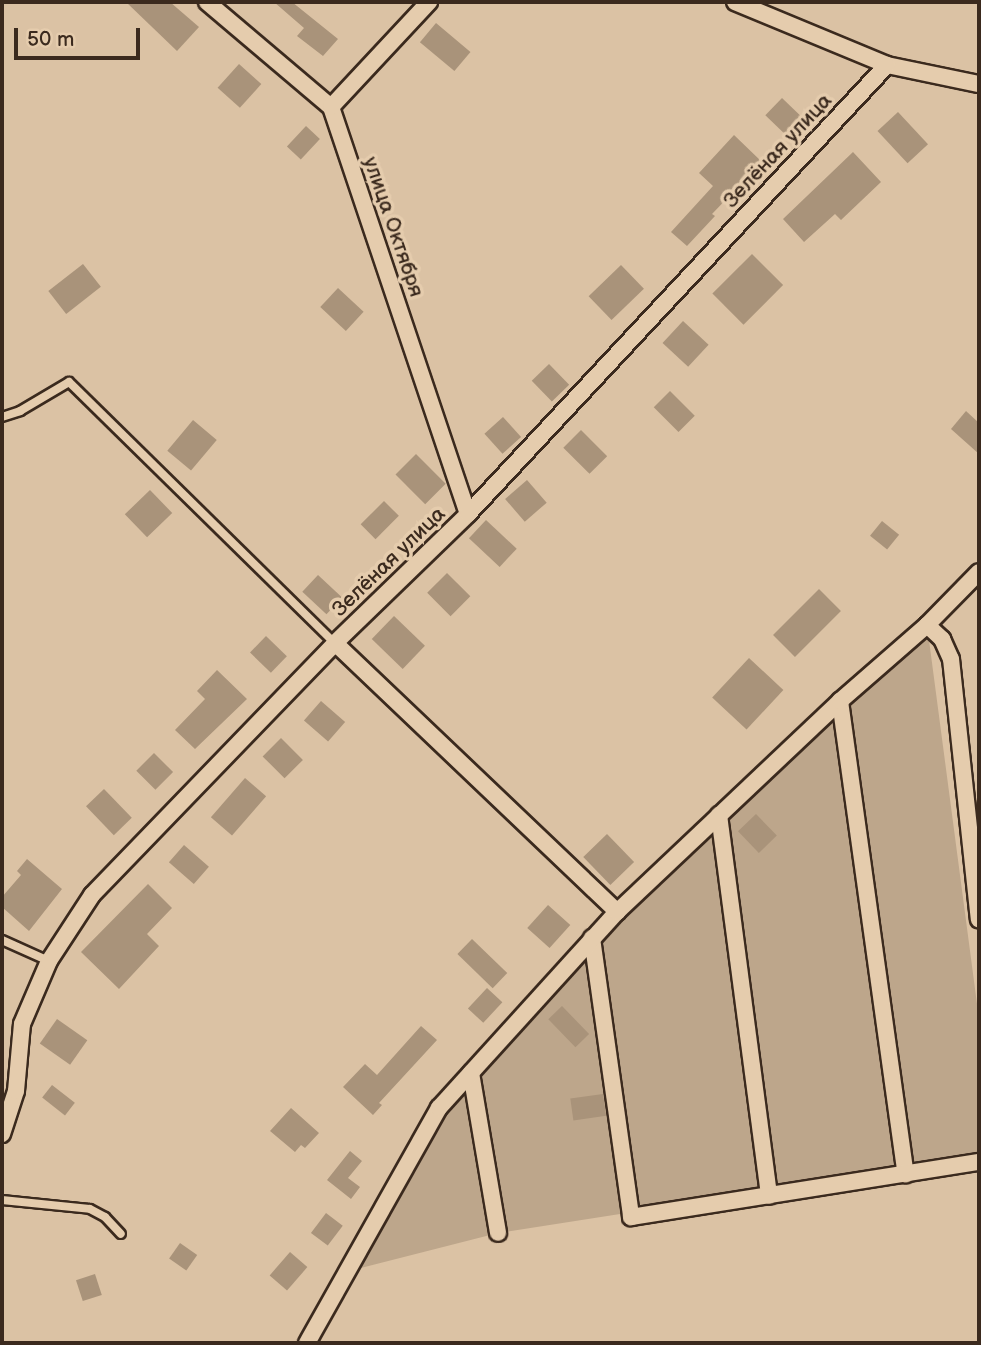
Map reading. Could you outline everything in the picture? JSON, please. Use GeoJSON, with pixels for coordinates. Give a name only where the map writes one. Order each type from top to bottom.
{"type":"FeatureCollection","features":[{"type":"Feature","properties":{"kind":"street"},"geometry":{"type":"LineString","coordinates":[[207,2],[331,107],[429,2]]}},
{"type":"Feature","properties":{"kind":"street"},"geometry":{"type":"LineString","coordinates":[[735,2],[887,65],[979,84]]}},
{"type":"Feature","properties":{"kind":"street","name":"Зелёная улица"},"geometry":{"type":"LineString","coordinates":[[2,1133],[16,1091],[22,1024],[49,961],[92,895],[335,643],[468,514],[887,65]]}},
{"type":"Feature","properties":{"kind":"street","name":"улица Октября"},"geometry":{"type":"LineString","coordinates":[[331,107],[468,514]]}},
{"type":"Feature","properties":{"kind":"street"},"geometry":{"type":"LineString","coordinates":[[307,1343],[439,1108],[617,912],[840,701],[927,625],[979,572]]}},
{"type":"Feature","properties":{"kind":"street"},"geometry":{"type":"LineString","coordinates":[[927,625],[942,639],[951,659],[979,920]]}},
{"type":"Feature","properties":{"kind":"street"},"geometry":{"type":"LineString","coordinates":[[335,643],[617,912]]}},
{"type":"Feature","properties":{"kind":"street"},"geometry":{"type":"LineString","coordinates":[[840,701],[906,1174]]}},
{"type":"Feature","properties":{"kind":"street"},"geometry":{"type":"LineString","coordinates":[[719,816],[769,1196]]}},
{"type":"Feature","properties":{"kind":"street"},"geometry":{"type":"LineString","coordinates":[[592,938],[631,1217],[979,1162]]}},
{"type":"Feature","properties":{"kind":"street"},"geometry":{"type":"LineString","coordinates":[[471,1073],[498,1233]]}},
{"type":"Feature","properties":{"kind":"lane"},"geometry":{"type":"LineString","coordinates":[[2,416],[20,411],[69,382],[335,643]]}},
{"type":"Feature","properties":{"kind":"lane"},"geometry":{"type":"LineString","coordinates":[[2,940],[49,961]]}},
{"type":"Feature","properties":{"kind":"lane"},"geometry":{"type":"LineString","coordinates":[[2,1200],[90,1209],[105,1217],[121,1234]]}},
{"type":"Feature","properties":{"kind":"shaded area"},"geometry":{"type":"Polygon","coordinates":[[[927,625],[979,1019],[979,1158],[498,1233],[349,1271],[439,1108],[592,938],[927,625]]]}},
{"type":"Feature","properties":{"kind":"building"},"geometry":{"type":"Polygon","coordinates":[[[126,2],[170,2],[199,27],[177,51],[126,2]]]}},
{"type":"Feature","properties":{"kind":"building"},"geometry":{"type":"Polygon","coordinates":[[[274,2],[292,2],[338,39],[323,56],[297,36],[304,28],[274,2]]]}},
{"type":"Feature","properties":{"kind":"building"},"geometry":{"type":"Polygon","coordinates":[[[436,23],[470,52],[454,71],[420,42],[436,23]]]}},
{"type":"Feature","properties":{"kind":"building"},"geometry":{"type":"Polygon","coordinates":[[[239,64],[261,84],[240,108],[218,88],[239,64]]]}},
{"type":"Feature","properties":{"kind":"building"},"geometry":{"type":"Polygon","coordinates":[[[782,98],[804,119],[787,136],[765,115],[782,98]]]}},
{"type":"Feature","properties":{"kind":"building"},"geometry":{"type":"Polygon","coordinates":[[[898,112],[928,144],[908,163],[878,131],[898,112]]]}},
{"type":"Feature","properties":{"kind":"building"},"geometry":{"type":"Polygon","coordinates":[[[306,126],[320,139],[301,159],[287,146],[306,126]]]}},
{"type":"Feature","properties":{"kind":"building"},"geometry":{"type":"Polygon","coordinates":[[[734,135],[762,162],[712,214],[715,216],[687,246],[671,232],[713,186],[699,173],[734,135]]]}},
{"type":"Feature","properties":{"kind":"building"},"geometry":{"type":"Polygon","coordinates":[[[853,152],[881,182],[841,220],[835,214],[804,242],[783,219],[853,152]]]}},
{"type":"Feature","properties":{"kind":"building"},"geometry":{"type":"Polygon","coordinates":[[[752,254],[783,285],[744,325],[712,294],[752,254]]]}},
{"type":"Feature","properties":{"kind":"building"},"geometry":{"type":"Polygon","coordinates":[[[83,264],[101,287],[66,314],[48,291],[83,264]]]}},
{"type":"Feature","properties":{"kind":"building"},"geometry":{"type":"Polygon","coordinates":[[[621,265],[644,289],[612,320],[589,296],[621,265]]]}},
{"type":"Feature","properties":{"kind":"building"},"geometry":{"type":"Polygon","coordinates":[[[338,288],[364,312],[346,331],[320,307],[338,288]]]}},
{"type":"Feature","properties":{"kind":"building"},"geometry":{"type":"Polygon","coordinates":[[[683,321],[709,345],[688,367],[663,343],[683,321]]]}},
{"type":"Feature","properties":{"kind":"building"},"geometry":{"type":"Polygon","coordinates":[[[549,364],[569,385],[552,402],[532,381],[549,364]]]}},
{"type":"Feature","properties":{"kind":"building"},"geometry":{"type":"Polygon","coordinates":[[[670,391],[695,416],[678,432],[654,407],[670,391]]]}},
{"type":"Feature","properties":{"kind":"building"},"geometry":{"type":"Polygon","coordinates":[[[966,411],[979,423],[979,454],[951,429],[966,411]]]}},
{"type":"Feature","properties":{"kind":"building"},"geometry":{"type":"Polygon","coordinates":[[[503,417],[521,437],[502,454],[484,434],[503,417]]]}},
{"type":"Feature","properties":{"kind":"building"},"geometry":{"type":"Polygon","coordinates":[[[193,420],[217,440],[191,471],[167,451],[193,420]]]}},
{"type":"Feature","properties":{"kind":"building"},"geometry":{"type":"Polygon","coordinates":[[[581,430],[607,456],[589,474],[563,448],[581,430]]]}},
{"type":"Feature","properties":{"kind":"building"},"geometry":{"type":"Polygon","coordinates":[[[416,454],[446,484],[425,504],[395,475],[416,454]]]}},
{"type":"Feature","properties":{"kind":"building"},"geometry":{"type":"Polygon","coordinates":[[[527,480],[547,503],[525,522],[505,499],[527,480]]]}},
{"type":"Feature","properties":{"kind":"building"},"geometry":{"type":"Polygon","coordinates":[[[150,490],[172,513],[147,537],[125,514],[150,490]]]}},
{"type":"Feature","properties":{"kind":"building"},"geometry":{"type":"Polygon","coordinates":[[[384,501],[399,516],[376,539],[361,524],[384,501]]]}},
{"type":"Feature","properties":{"kind":"building"},"geometry":{"type":"Polygon","coordinates":[[[486,520],[517,549],[500,567],[469,538],[486,520]]]}},
{"type":"Feature","properties":{"kind":"building"},"geometry":{"type":"Polygon","coordinates":[[[882,521],[899,535],[887,550],[870,536],[882,521]]]}},
{"type":"Feature","properties":{"kind":"building"},"geometry":{"type":"Polygon","coordinates":[[[447,573],[470,596],[451,616],[427,593],[447,573]]]}},
{"type":"Feature","properties":{"kind":"building"},"geometry":{"type":"Polygon","coordinates":[[[318,575],[342,598],[326,614],[302,592],[318,575]]]}},
{"type":"Feature","properties":{"kind":"building"},"geometry":{"type":"Polygon","coordinates":[[[819,589],[841,611],[795,657],[773,635],[819,589]]]}},
{"type":"Feature","properties":{"kind":"building"},"geometry":{"type":"Polygon","coordinates":[[[394,616],[425,646],[403,669],[372,639],[394,616]]]}},
{"type":"Feature","properties":{"kind":"building"},"geometry":{"type":"Polygon","coordinates":[[[266,636],[287,656],[271,673],[250,653],[266,636]]]}},
{"type":"Feature","properties":{"kind":"building"},"geometry":{"type":"Polygon","coordinates":[[[749,658],[783,690],[747,730],[712,697],[749,658]]]}},
{"type":"Feature","properties":{"kind":"building"},"geometry":{"type":"Polygon","coordinates":[[[217,670],[247,699],[195,749],[175,730],[205,699],[197,691],[217,670]]]}},
{"type":"Feature","properties":{"kind":"building"},"geometry":{"type":"Polygon","coordinates":[[[321,701],[345,722],[328,742],[304,721],[321,701]]]}},
{"type":"Feature","properties":{"kind":"building"},"geometry":{"type":"Polygon","coordinates":[[[281,738],[303,760],[285,778],[263,756],[281,738]]]}},
{"type":"Feature","properties":{"kind":"building"},"geometry":{"type":"Polygon","coordinates":[[[154,753],[173,772],[155,790],[136,771],[154,753]]]}},
{"type":"Feature","properties":{"kind":"building"},"geometry":{"type":"Polygon","coordinates":[[[245,778],[266,796],[232,836],[211,817],[245,778]]]}},
{"type":"Feature","properties":{"kind":"building"},"geometry":{"type":"Polygon","coordinates":[[[104,789],[132,818],[114,835],[86,806],[104,789]]]}},
{"type":"Feature","properties":{"kind":"building"},"geometry":{"type":"Polygon","coordinates":[[[756,814],[777,836],[759,853],[738,831],[756,814]]]}},
{"type":"Feature","properties":{"kind":"building"},"geometry":{"type":"Polygon","coordinates":[[[607,834],[634,862],[610,885],[583,857],[607,834]]]}},
{"type":"Feature","properties":{"kind":"building"},"geometry":{"type":"Polygon","coordinates":[[[184,845],[209,867],[194,884],[169,862],[184,845]]]}},
{"type":"Feature","properties":{"kind":"building"},"geometry":{"type":"Polygon","coordinates":[[[27,859],[62,889],[29,931],[2,907],[2,897],[21,875],[17,871],[27,859]]]}},
{"type":"Feature","properties":{"kind":"building"},"geometry":{"type":"Polygon","coordinates":[[[148,884],[172,908],[147,934],[159,946],[119,989],[81,952],[148,884]]]}},
{"type":"Feature","properties":{"kind":"building"},"geometry":{"type":"Polygon","coordinates":[[[548,905],[570,925],[550,948],[527,928],[548,905]]]}},
{"type":"Feature","properties":{"kind":"building"},"geometry":{"type":"Polygon","coordinates":[[[472,939],[507,973],[493,988],[457,954],[472,939]]]}},
{"type":"Feature","properties":{"kind":"building"},"geometry":{"type":"Polygon","coordinates":[[[487,988],[502,1002],[483,1023],[468,1008],[487,988]]]}},
{"type":"Feature","properties":{"kind":"building"},"geometry":{"type":"Polygon","coordinates":[[[562,1006],[589,1034],[575,1047],[548,1019],[562,1006]]]}},
{"type":"Feature","properties":{"kind":"building"},"geometry":{"type":"Polygon","coordinates":[[[57,1019],[87,1040],[70,1065],[40,1044],[57,1019]]]}},
{"type":"Feature","properties":{"kind":"building"},"geometry":{"type":"Polygon","coordinates":[[[421,1026],[437,1040],[379,1103],[382,1105],[373,1115],[343,1087],[365,1064],[377,1075],[421,1026]]]}},
{"type":"Feature","properties":{"kind":"building"},"geometry":{"type":"Polygon","coordinates":[[[52,1085],[75,1103],[65,1115],[42,1098],[52,1085]]]}},
{"type":"Feature","properties":{"kind":"building"},"geometry":{"type":"Polygon","coordinates":[[[603,1094],[606,1116],[573,1120],[570,1099],[603,1094]]]}},
{"type":"Feature","properties":{"kind":"building"},"geometry":{"type":"Polygon","coordinates":[[[291,1108],[319,1133],[305,1148],[301,1145],[295,1152],[270,1131],[291,1108]]]}},
{"type":"Feature","properties":{"kind":"building"},"geometry":{"type":"Polygon","coordinates":[[[350,1151],[362,1161],[348,1178],[360,1187],[351,1199],[327,1180],[350,1151]]]}},
{"type":"Feature","properties":{"kind":"building"},"geometry":{"type":"Polygon","coordinates":[[[326,1213],[343,1226],[328,1246],[311,1233],[326,1213]]]}},
{"type":"Feature","properties":{"kind":"building"},"geometry":{"type":"Polygon","coordinates":[[[180,1243],[197,1255],[186,1271],[169,1259],[180,1243]]]}},
{"type":"Feature","properties":{"kind":"building"},"geometry":{"type":"Polygon","coordinates":[[[290,1252],[307,1267],[287,1290],[270,1275],[290,1252]]]}},
{"type":"Feature","properties":{"kind":"building"},"geometry":{"type":"Polygon","coordinates":[[[95,1274],[102,1295],[83,1301],[76,1280],[95,1274]]]}}]}
